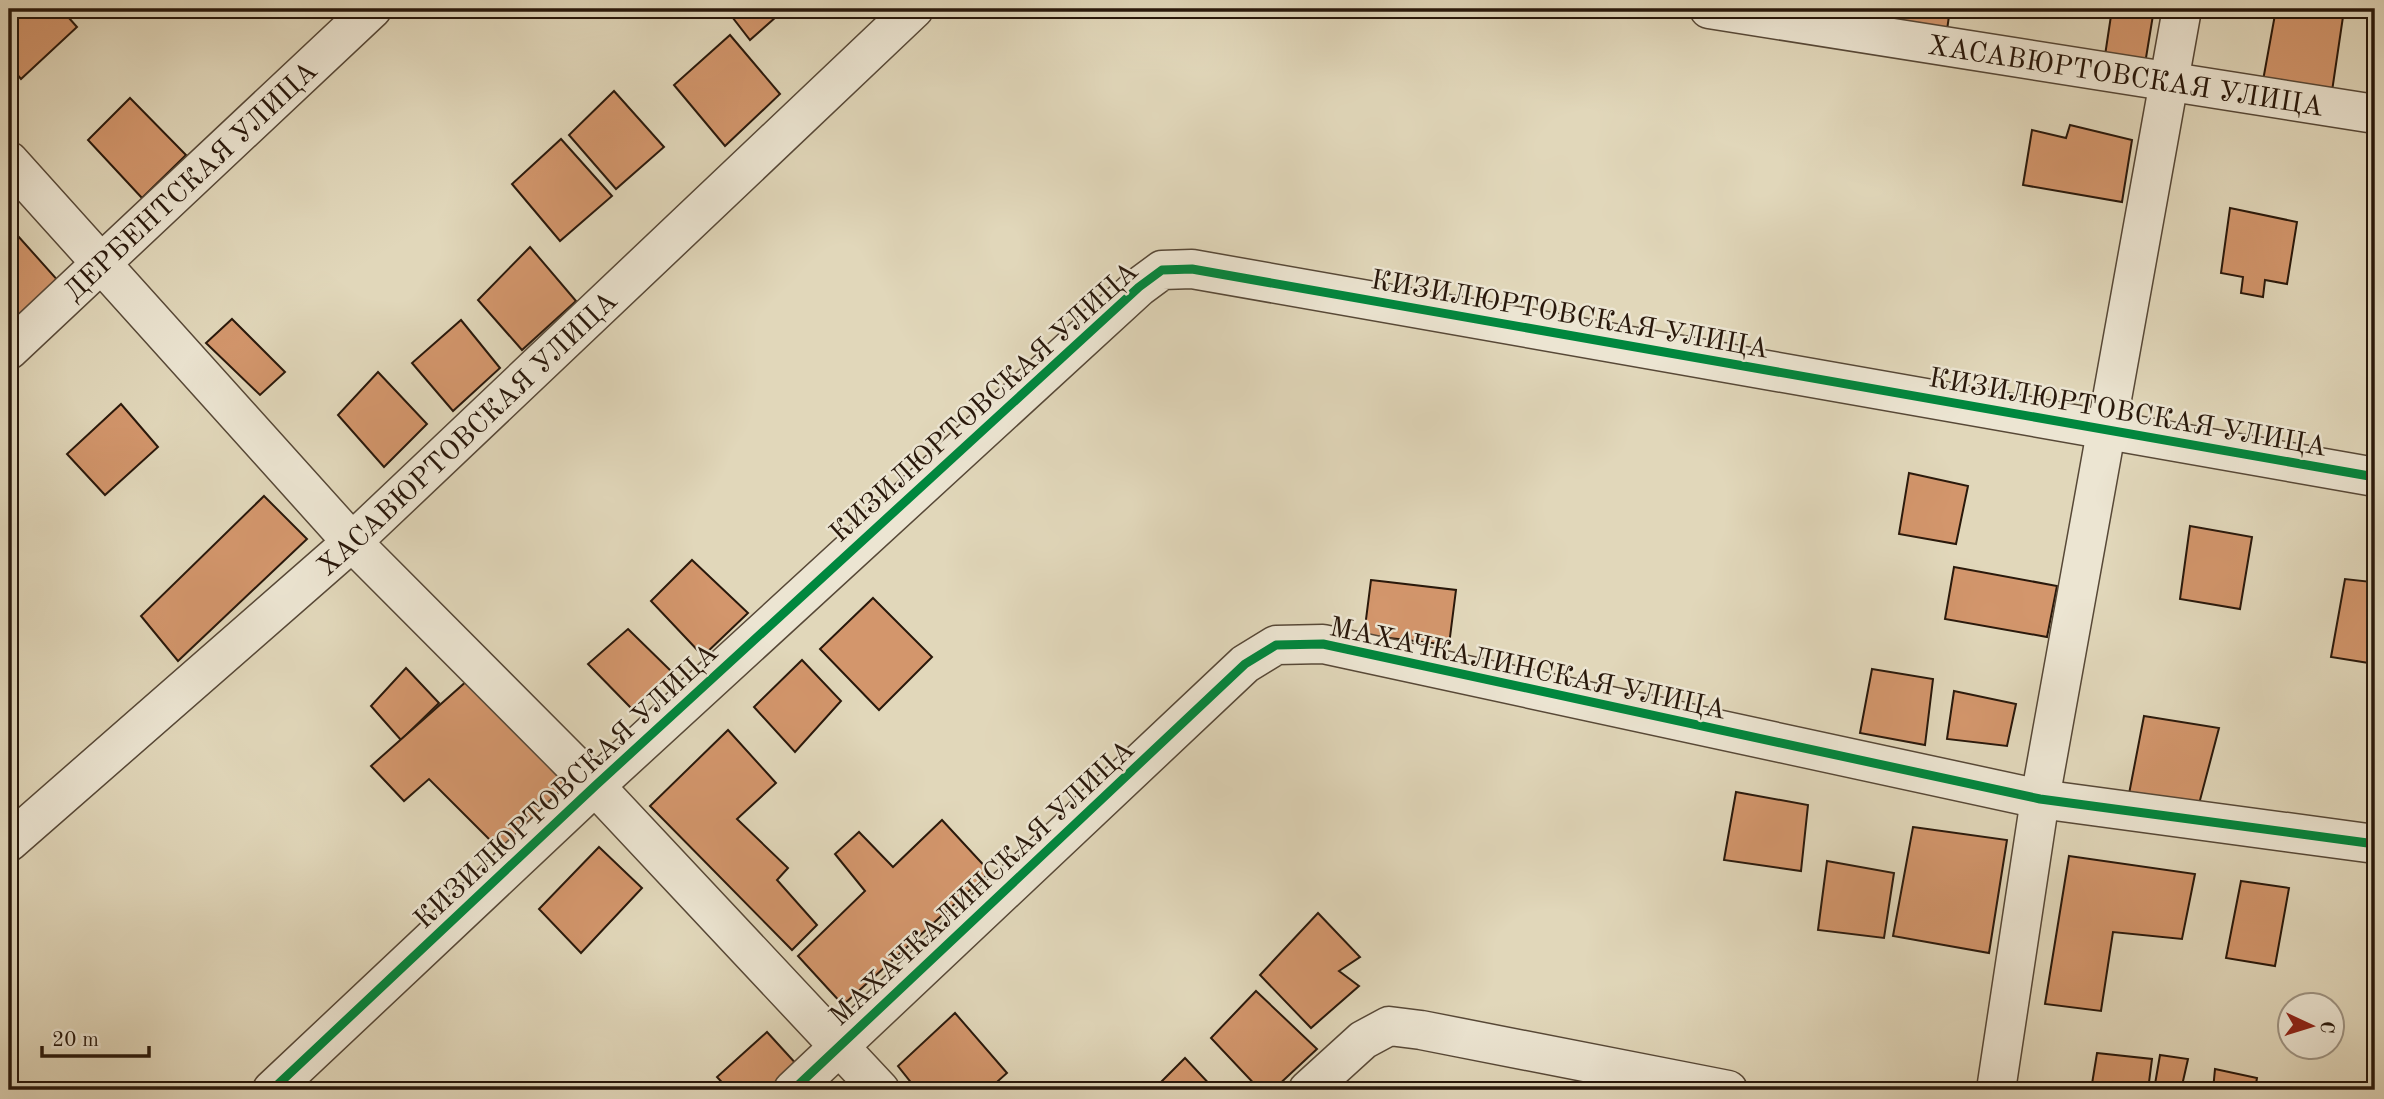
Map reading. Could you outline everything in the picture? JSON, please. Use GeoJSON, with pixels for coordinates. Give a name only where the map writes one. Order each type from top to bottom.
{"type":"FeatureCollection","features":[{"type":"Feature","properties":{"kind":"street","name":"ДЕРБЕНТСКАЯ УЛИЦА"},"geometry":{"type":"LineString","coordinates":[[9,350],[372,9]]}},
{"type":"Feature","properties":{"kind":"street","name":"ХАСАВЮРТОВСКАЯ УЛИЦА"},"geometry":{"type":"LineString","coordinates":[[9,842],[352,542],[914,9]]}},
{"type":"Feature","properties":{"kind":"street","name":"ХАСАВЮРТОВСКАЯ УЛИЦА"},"geometry":{"type":"LineString","coordinates":[[1709,9],[2375,114]]}},
{"type":"Feature","properties":{"kind":"street"},"geometry":{"type":"LineString","coordinates":[[1996,1090],[2040,799],[2182,9]]}},
{"type":"Feature","properties":{"kind":"street"},"geometry":{"type":"LineString","coordinates":[[9,161],[352,542],[595,786],[880,1090]]}},
{"type":"Feature","properties":{"kind":"street","name":"КИЗИЛЮРТОВСКАЯ УЛИЦА"},"geometry":{"type":"LineString","coordinates":[[272,1090],[595,786],[1139,287],[1162,270],[1192,269],[2106,432],[2375,477]]}},
{"type":"Feature","properties":{"kind":"street","name":"МАХАЧКАЛИНСКАЯ УЛИЦА"},"geometry":{"type":"LineString","coordinates":[[793,1090],[1245,664],[1276,645],[1324,645],[2040,799],[2375,844]]}},
{"type":"Feature","properties":{"kind":"street"},"geometry":{"type":"LineString","coordinates":[[1308,1090],[1363,1040],[1389,1026],[1728,1090]]}},
{"type":"Feature","properties":{"kind":"building"},"geometry":{"type":"Polygon","coordinates":[[[9,9],[61,9],[77,27],[21,79],[9,65],[9,9]]]}},
{"type":"Feature","properties":{"kind":"building"},"geometry":{"type":"Polygon","coordinates":[[[726,9],[785,9],[750,40],[726,9]]]}},
{"type":"Feature","properties":{"kind":"building"},"geometry":{"type":"Polygon","coordinates":[[[1887,9],[1950,9],[1947,30],[1885,18],[1887,9]]]}},
{"type":"Feature","properties":{"kind":"building"},"geometry":{"type":"Polygon","coordinates":[[[2112,9],[2154,9],[2144,70],[2104,62],[2112,9]]]}},
{"type":"Feature","properties":{"kind":"building"},"geometry":{"type":"Polygon","coordinates":[[[2276,9],[2344,10],[2331,98],[2262,86],[2276,9]]]}},
{"type":"Feature","properties":{"kind":"building"},"geometry":{"type":"Polygon","coordinates":[[[730,35],[780,94],[725,146],[674,85],[730,35]]]}},
{"type":"Feature","properties":{"kind":"building"},"geometry":{"type":"Polygon","coordinates":[[[614,91],[664,147],[616,189],[569,135],[614,91]]]}},
{"type":"Feature","properties":{"kind":"building"},"geometry":{"type":"Polygon","coordinates":[[[130,98],[186,155],[142,198],[88,140],[130,98]]]}},
{"type":"Feature","properties":{"kind":"building"},"geometry":{"type":"Polygon","coordinates":[[[2070,125],[2132,140],[2122,202],[2023,185],[2032,130],[2066,138],[2070,125]]]}},
{"type":"Feature","properties":{"kind":"building"},"geometry":{"type":"Polygon","coordinates":[[[561,139],[612,196],[560,241],[512,184],[561,139]]]}},
{"type":"Feature","properties":{"kind":"building"},"geometry":{"type":"Polygon","coordinates":[[[2230,208],[2297,222],[2287,284],[2265,280],[2263,297],[2241,293],[2243,277],[2221,273],[2230,208]]]}},
{"type":"Feature","properties":{"kind":"building"},"geometry":{"type":"Polygon","coordinates":[[[9,226],[61,284],[11,323],[9,319],[9,226]]]}},
{"type":"Feature","properties":{"kind":"building"},"geometry":{"type":"Polygon","coordinates":[[[530,247],[576,301],[522,350],[478,300],[530,247]]]}},
{"type":"Feature","properties":{"kind":"building"},"geometry":{"type":"Polygon","coordinates":[[[232,319],[285,372],[260,395],[206,343],[232,319]]]}},
{"type":"Feature","properties":{"kind":"building"},"geometry":{"type":"Polygon","coordinates":[[[461,320],[500,368],[453,411],[412,363],[461,320]]]}},
{"type":"Feature","properties":{"kind":"building"},"geometry":{"type":"Polygon","coordinates":[[[378,372],[427,424],[384,467],[338,415],[378,372]]]}},
{"type":"Feature","properties":{"kind":"building"},"geometry":{"type":"Polygon","coordinates":[[[121,404],[158,447],[105,495],[67,454],[121,404]]]}},
{"type":"Feature","properties":{"kind":"building"},"geometry":{"type":"Polygon","coordinates":[[[1909,473],[1968,486],[1956,544],[1899,534],[1909,473]]]}},
{"type":"Feature","properties":{"kind":"building"},"geometry":{"type":"Polygon","coordinates":[[[264,496],[307,539],[178,661],[141,616],[264,496]]]}},
{"type":"Feature","properties":{"kind":"building"},"geometry":{"type":"Polygon","coordinates":[[[2190,526],[2252,537],[2240,609],[2180,599],[2190,526]]]}},
{"type":"Feature","properties":{"kind":"building"},"geometry":{"type":"Polygon","coordinates":[[[692,560],[748,613],[703,656],[651,601],[692,560]]]}},
{"type":"Feature","properties":{"kind":"building"},"geometry":{"type":"Polygon","coordinates":[[[2375,565],[2375,664],[2331,657],[2345,579],[2371,582],[2375,565]]]}},
{"type":"Feature","properties":{"kind":"building"},"geometry":{"type":"Polygon","coordinates":[[[1954,567],[2057,586],[2047,637],[1945,619],[1954,567]]]}},
{"type":"Feature","properties":{"kind":"building"},"geometry":{"type":"Polygon","coordinates":[[[1371,580],[1456,590],[1449,645],[1364,635],[1371,580]]]}},
{"type":"Feature","properties":{"kind":"building"},"geometry":{"type":"Polygon","coordinates":[[[873,598],[932,657],[879,710],[820,649],[873,598]]]}},
{"type":"Feature","properties":{"kind":"building"},"geometry":{"type":"Polygon","coordinates":[[[628,629],[673,673],[632,709],[588,664],[628,629]]]}},
{"type":"Feature","properties":{"kind":"building"},"geometry":{"type":"Polygon","coordinates":[[[802,660],[841,701],[795,752],[754,707],[802,660]]]}},
{"type":"Feature","properties":{"kind":"building"},"geometry":{"type":"Polygon","coordinates":[[[406,668],[439,703],[401,740],[371,706],[406,668]]]}},
{"type":"Feature","properties":{"kind":"building"},"geometry":{"type":"Polygon","coordinates":[[[1872,669],[1933,679],[1925,745],[1860,733],[1872,669]]]}},
{"type":"Feature","properties":{"kind":"building"},"geometry":{"type":"Polygon","coordinates":[[[468,680],[566,785],[500,850],[429,779],[404,801],[371,766],[468,680]]]}},
{"type":"Feature","properties":{"kind":"building"},"geometry":{"type":"Polygon","coordinates":[[[1954,691],[2016,704],[2007,746],[1947,739],[1954,691]]]}},
{"type":"Feature","properties":{"kind":"building"},"geometry":{"type":"Polygon","coordinates":[[[2144,716],[2219,728],[2199,804],[2129,794],[2144,716]]]}},
{"type":"Feature","properties":{"kind":"building"},"geometry":{"type":"Polygon","coordinates":[[[728,730],[776,783],[737,819],[788,868],[777,880],[817,925],[792,950],[650,806],[728,730]]]}},
{"type":"Feature","properties":{"kind":"building"},"geometry":{"type":"Polygon","coordinates":[[[1736,792],[1808,805],[1801,871],[1724,860],[1736,792]]]}},
{"type":"Feature","properties":{"kind":"building"},"geometry":{"type":"Polygon","coordinates":[[[942,820],[990,872],[843,1005],[798,956],[865,891],[835,854],[859,832],[893,867],[942,820]]]}},
{"type":"Feature","properties":{"kind":"building"},"geometry":{"type":"Polygon","coordinates":[[[1913,827],[2007,840],[1989,953],[1893,936],[1913,827]]]}},
{"type":"Feature","properties":{"kind":"building"},"geometry":{"type":"Polygon","coordinates":[[[599,847],[642,888],[581,953],[539,909],[599,847]]]}},
{"type":"Feature","properties":{"kind":"building"},"geometry":{"type":"Polygon","coordinates":[[[2069,856],[2195,874],[2182,939],[2113,932],[2101,1011],[2045,1004],[2069,856]]]}},
{"type":"Feature","properties":{"kind":"building"},"geometry":{"type":"Polygon","coordinates":[[[1827,861],[1894,873],[1884,938],[1818,930],[1827,861]]]}},
{"type":"Feature","properties":{"kind":"building"},"geometry":{"type":"Polygon","coordinates":[[[2241,881],[2289,888],[2275,966],[2226,958],[2241,881]]]}},
{"type":"Feature","properties":{"kind":"building"},"geometry":{"type":"Polygon","coordinates":[[[1318,913],[1360,957],[1339,971],[1359,986],[1311,1028],[1260,975],[1318,913]]]}},
{"type":"Feature","properties":{"kind":"building"},"geometry":{"type":"Polygon","coordinates":[[[1256,991],[1317,1049],[1273,1090],[1260,1090],[1211,1038],[1256,991]]]}},
{"type":"Feature","properties":{"kind":"building"},"geometry":{"type":"Polygon","coordinates":[[[955,1013],[1007,1073],[988,1090],[917,1090],[898,1066],[955,1013]]]}},
{"type":"Feature","properties":{"kind":"building"},"geometry":{"type":"Polygon","coordinates":[[[767,1032],[799,1067],[775,1090],[729,1090],[717,1077],[767,1032]]]}},
{"type":"Feature","properties":{"kind":"building"},"geometry":{"type":"Polygon","coordinates":[[[2097,1053],[2152,1059],[2148,1090],[2091,1090],[2097,1053]]]}},
{"type":"Feature","properties":{"kind":"building"},"geometry":{"type":"Polygon","coordinates":[[[2160,1055],[2188,1059],[2181,1090],[2154,1090],[2160,1055]]]}},
{"type":"Feature","properties":{"kind":"building"},"geometry":{"type":"Polygon","coordinates":[[[1185,1058],[1215,1090],[1153,1090],[1185,1058]]]}},
{"type":"Feature","properties":{"kind":"building"},"geometry":{"type":"Polygon","coordinates":[[[2215,1069],[2257,1078],[2255,1090],[2213,1090],[2215,1069]]]}},
{"type":"Feature","properties":{"kind":"cycle path"},"geometry":{"type":"LineString","coordinates":[[272,1090],[595,786],[1139,287],[1162,270],[1192,269],[2375,477]]}},
{"type":"Feature","properties":{"kind":"cycle path"},"geometry":{"type":"LineString","coordinates":[[793,1090],[1245,664],[1276,645],[1323,644],[2040,799],[2375,844]]}}]}
